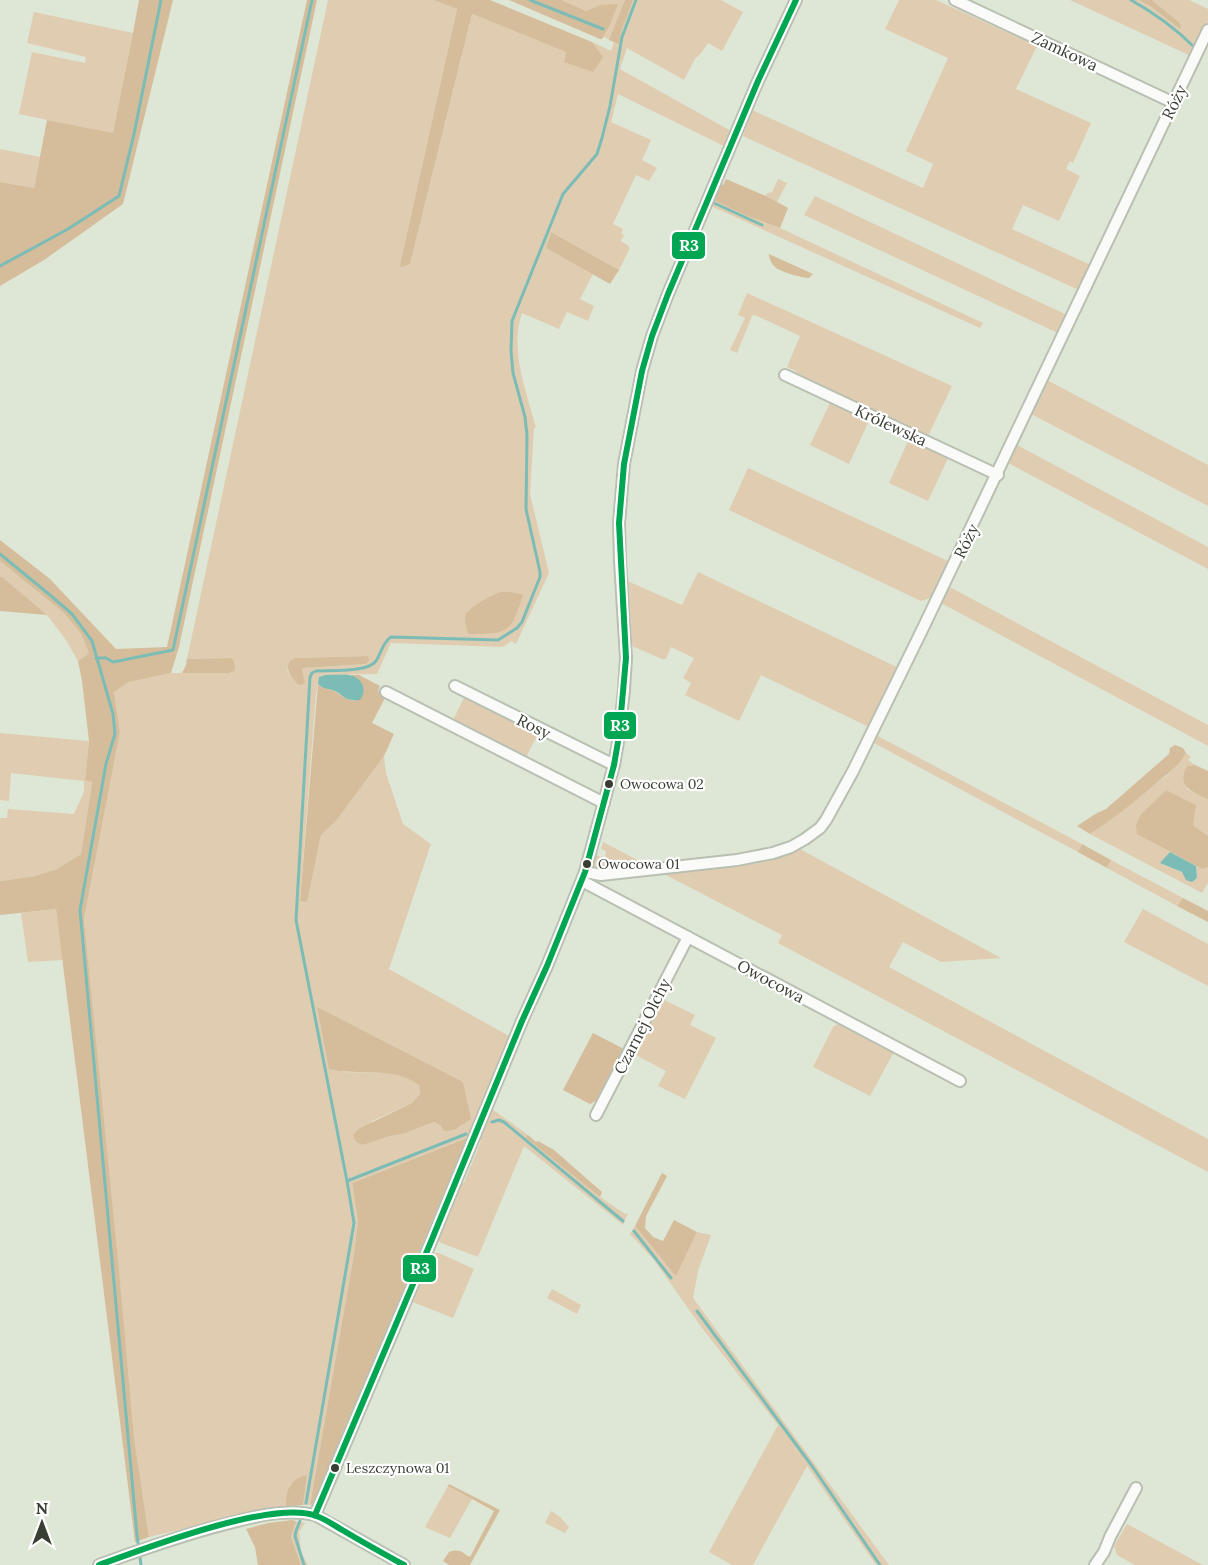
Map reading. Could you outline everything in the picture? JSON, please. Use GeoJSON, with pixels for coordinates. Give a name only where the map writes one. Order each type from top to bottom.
{"type":"FeatureCollection","features":[{"type":"Feature","properties":{"kind":"street"},"geometry":{"type":"LineString","coordinates":[[315,1515],[583,876],[614,765],[619,736],[626,658],[619,512],[624,465],[642,371],[651,336],[668,294],[758,81],[796,0]]}},
{"type":"Feature","properties":{"kind":"street","name":"Zamkowa"},"geometry":{"type":"LineString","coordinates":[[955,0],[1174,103]]}},
{"type":"Feature","properties":{"kind":"street","name":"Róży"},"geometry":{"type":"LineString","coordinates":[[583,876],[737,860],[773,853],[791,847],[820,828],[853,771],[998,475],[1208,30]]}},
{"type":"Feature","properties":{"kind":"street","name":"Królewska"},"geometry":{"type":"LineString","coordinates":[[785,375],[998,475]]}},
{"type":"Feature","properties":{"kind":"street","name":"Rosy"},"geometry":{"type":"LineString","coordinates":[[455,686],[614,765]]}},
{"type":"Feature","properties":{"kind":"street"},"geometry":{"type":"LineString","coordinates":[[386,692],[604,803]]}},
{"type":"Feature","properties":{"kind":"street","name":"Owocowa"},"geometry":{"type":"LineString","coordinates":[[583,876],[688,937],[960,1081]]}},
{"type":"Feature","properties":{"kind":"street","name":"Czarnej Olchy"},"geometry":{"type":"LineString","coordinates":[[596,1115],[688,937]]}},
{"type":"Feature","properties":{"kind":"street"},"geometry":{"type":"LineString","coordinates":[[1095,1565],[1104,1552],[1136,1488]]}},
{"type":"Feature","properties":{"kind":"street"},"geometry":{"type":"LineString","coordinates":[[99,1565],[150,1547],[239,1521],[290,1512],[315,1515],[404,1565]]}},
{"type":"Feature","properties":{"kind":"shaded area"},"geometry":{"type":"Polygon","coordinates":[[[139,0],[173,0],[123,204],[44,260],[0,286],[0,182],[34,188],[47,120],[113,133],[139,0]]]}},
{"type":"Feature","properties":{"kind":"shaded area"},"geometry":{"type":"Polygon","coordinates":[[[307,0],[317,0],[179,647],[171,673],[129,682],[114,692],[120,732],[84,919],[134,1437],[149,1537],[135,1542],[56,909],[0,915],[0,881],[35,876],[57,869],[81,854],[92,782],[85,780],[89,741],[78,661],[89,653],[81,634],[64,613],[0,561],[0,540],[50,579],[116,649],[167,647],[307,0]]]}},
{"type":"Feature","properties":{"kind":"shaded area"},"geometry":{"type":"Polygon","coordinates":[[[328,0],[433,0],[457,9],[400,265],[410,264],[472,14],[567,52],[602,57],[592,42],[611,51],[614,42],[528,0],[721,0],[743,12],[722,51],[708,43],[695,59],[684,80],[627,48],[620,69],[731,131],[724,146],[618,94],[611,122],[651,140],[642,160],[657,168],[649,181],[636,175],[613,224],[623,229],[621,233],[624,235],[621,241],[629,246],[619,270],[551,232],[546,248],[593,274],[580,299],[594,306],[588,321],[567,312],[559,329],[522,313],[518,327],[518,356],[536,428],[534,428],[530,494],[549,573],[516,644],[511,641],[503,647],[391,643],[377,674],[319,677],[300,901],[307,901],[321,835],[336,821],[384,756],[386,773],[403,824],[431,844],[389,969],[509,1036],[467,1138],[352,1183],[358,1220],[354,1254],[310,1505],[303,1505],[307,1476],[290,1484],[286,1507],[149,1537],[134,1437],[84,919],[120,732],[114,692],[129,682],[171,673],[229,673],[229,658],[187,659],[328,0]],[[367,656],[295,658],[287,670],[291,676],[302,675],[304,668],[366,664],[367,656]],[[318,1008],[343,1072],[392,1074],[411,1079],[419,1084],[420,1094],[412,1103],[372,1121],[363,1145],[436,1122],[441,1126],[471,1118],[318,1008]]]}},
{"type":"Feature","properties":{"kind":"shaded area"},"geometry":{"type":"Polygon","coordinates":[[[433,0],[490,0],[592,42],[603,57],[593,72],[564,62],[566,52],[472,14],[410,264],[402,267],[400,265],[457,9],[433,0]]]}},
{"type":"Feature","properties":{"kind":"shaded area"},"geometry":{"type":"Polygon","coordinates":[[[509,0],[561,0],[586,11],[601,5],[618,4],[610,25],[600,39],[509,0]]]}},
{"type":"Feature","properties":{"kind":"shaded area"},"geometry":{"type":"Polygon","coordinates":[[[625,0],[633,0],[619,44],[609,40],[625,0]]]}},
{"type":"Feature","properties":{"kind":"shaded area"},"geometry":{"type":"Polygon","coordinates":[[[899,0],[936,0],[1037,46],[1016,89],[1091,123],[1073,163],[1070,161],[1066,169],[1080,176],[1059,221],[1023,205],[1012,229],[1093,266],[1081,291],[743,136],[752,110],[923,188],[933,164],[906,151],[948,58],[885,29],[899,0]]]}},
{"type":"Feature","properties":{"kind":"shaded area"},"geometry":{"type":"Polygon","coordinates":[[[1070,0],[1138,0],[1150,6],[1180,29],[1179,22],[1152,0],[1189,0],[1208,9],[1208,21],[1191,56],[1070,0]]]}},
{"type":"Feature","properties":{"kind":"shaded area"},"geometry":{"type":"Polygon","coordinates":[[[1138,0],[1152,0],[1179,22],[1180,29],[1150,6],[1138,0]]]}},
{"type":"Feature","properties":{"kind":"shaded area"},"geometry":{"type":"Polygon","coordinates":[[[34,12],[133,33],[113,134],[19,114],[32,52],[85,63],[86,57],[27,43],[34,12]]]}},
{"type":"Feature","properties":{"kind":"shaded area"},"geometry":{"type":"Polygon","coordinates":[[[0,149],[40,157],[34,188],[0,182],[0,149]]]}},
{"type":"Feature","properties":{"kind":"shaded area"},"geometry":{"type":"Polygon","coordinates":[[[726,179],[788,208],[780,228],[713,200],[719,185],[723,185],[726,179]]]}},
{"type":"Feature","properties":{"kind":"shaded area"},"geometry":{"type":"Polygon","coordinates":[[[778,179],[787,183],[777,202],[766,196],[767,193],[772,192],[778,179]]]}},
{"type":"Feature","properties":{"kind":"shaded area"},"geometry":{"type":"Polygon","coordinates":[[[815,196],[1069,316],[1060,334],[804,215],[815,196]]]}},
{"type":"Feature","properties":{"kind":"shaded area"},"geometry":{"type":"Polygon","coordinates":[[[713,200],[780,228],[983,323],[980,328],[711,206],[713,200]]]}},
{"type":"Feature","properties":{"kind":"shaded area"},"geometry":{"type":"Polygon","coordinates":[[[551,232],[619,270],[610,284],[546,248],[551,232]]]}},
{"type":"Feature","properties":{"kind":"shaded area"},"geometry":{"type":"Polygon","coordinates":[[[769,254],[813,274],[806,278],[782,271],[775,267],[769,254]]]}},
{"type":"Feature","properties":{"kind":"shaded area"},"geometry":{"type":"Polygon","coordinates":[[[747,293],[952,386],[928,436],[796,374],[796,371],[787,367],[800,336],[755,315],[752,316],[737,353],[730,350],[745,318],[738,315],[747,293]]]}},
{"type":"Feature","properties":{"kind":"shaded area"},"geometry":{"type":"Polygon","coordinates":[[[1047,380],[1208,465],[1208,506],[1031,414],[1047,380]]]}},
{"type":"Feature","properties":{"kind":"shaded area"},"geometry":{"type":"Polygon","coordinates":[[[830,403],[869,421],[849,464],[810,445],[830,403]]]}},
{"type":"Feature","properties":{"kind":"shaded area"},"geometry":{"type":"Polygon","coordinates":[[[909,439],[948,458],[928,501],[889,483],[909,439]]]}},
{"type":"Feature","properties":{"kind":"shaded area"},"geometry":{"type":"Polygon","coordinates":[[[1017,445],[1208,547],[1208,569],[1008,463],[1017,445]]]}},
{"type":"Feature","properties":{"kind":"shaded area"},"geometry":{"type":"Polygon","coordinates":[[[748,468],[948,561],[930,598],[921,601],[729,510],[748,468]]]}},
{"type":"Feature","properties":{"kind":"shaded area"},"geometry":{"type":"Polygon","coordinates":[[[0,561],[64,613],[81,634],[89,653],[78,661],[47,615],[0,577],[0,561]]]}},
{"type":"Feature","properties":{"kind":"shaded area"},"geometry":{"type":"Polygon","coordinates":[[[698,572],[901,669],[871,728],[761,675],[739,721],[685,695],[691,683],[683,678],[694,658],[671,647],[666,659],[662,659],[632,646],[625,580],[682,605],[698,572]]]}},
{"type":"Feature","properties":{"kind":"shaded area"},"geometry":{"type":"Polygon","coordinates":[[[0,577],[2,577],[47,615],[0,611],[0,577]]]}},
{"type":"Feature","properties":{"kind":"shaded area"},"geometry":{"type":"Polygon","coordinates":[[[946,585],[1208,725],[1208,746],[939,602],[946,585]]]}},
{"type":"Feature","properties":{"kind":"shaded area"},"geometry":{"type":"Polygon","coordinates":[[[501,592],[523,595],[511,624],[500,632],[468,634],[465,622],[466,613],[482,601],[501,592]]]}},
{"type":"Feature","properties":{"kind":"shaded area"},"geometry":{"type":"Polygon","coordinates":[[[368,656],[369,660],[366,664],[304,668],[302,670],[305,684],[299,685],[293,679],[288,667],[295,658],[368,656]]]}},
{"type":"Feature","properties":{"kind":"shaded area"},"geometry":{"type":"Polygon","coordinates":[[[187,659],[233,659],[235,667],[234,671],[229,673],[182,673],[187,659]]]}},
{"type":"Feature","properties":{"kind":"shaded area"},"geometry":{"type":"Polygon","coordinates":[[[351,675],[359,675],[380,686],[378,691],[386,696],[372,723],[394,734],[384,756],[336,821],[321,835],[307,902],[300,901],[318,684],[354,701],[360,682],[351,675]]]}},
{"type":"Feature","properties":{"kind":"shaded area"},"geometry":{"type":"Polygon","coordinates":[[[465,696],[539,732],[525,759],[452,722],[465,696]]]}},
{"type":"Feature","properties":{"kind":"shaded area"},"geometry":{"type":"Polygon","coordinates":[[[0,733],[89,741],[85,780],[92,781],[81,854],[57,869],[35,876],[0,881],[0,818],[7,818],[8,809],[74,814],[84,792],[84,781],[11,773],[9,801],[0,800],[0,733]]]}},
{"type":"Feature","properties":{"kind":"shaded area"},"geometry":{"type":"Polygon","coordinates":[[[874,734],[1082,844],[1078,852],[872,742],[874,734]]]}},
{"type":"Feature","properties":{"kind":"shaded area"},"geometry":{"type":"Polygon","coordinates":[[[1175,745],[1183,748],[1186,753],[1180,763],[1138,799],[1090,834],[1077,826],[1106,809],[1169,754],[1170,748],[1175,745]]]}},
{"type":"Feature","properties":{"kind":"shaded area"},"geometry":{"type":"Polygon","coordinates":[[[1186,753],[1191,757],[1188,760],[1195,765],[1187,766],[1187,789],[1208,800],[1208,836],[1193,825],[1166,790],[1141,814],[1137,833],[1170,852],[1161,863],[1197,879],[1196,866],[1202,869],[1208,867],[1208,883],[1202,893],[1090,834],[1170,772],[1186,753]]]}},
{"type":"Feature","properties":{"kind":"shaded area"},"geometry":{"type":"Polygon","coordinates":[[[1195,765],[1208,771],[1208,800],[1187,788],[1183,779],[1187,766],[1195,765]]]}},
{"type":"Feature","properties":{"kind":"shaded area"},"geometry":{"type":"Polygon","coordinates":[[[1166,790],[1196,805],[1193,825],[1208,836],[1208,867],[1202,869],[1137,834],[1136,825],[1141,814],[1166,790]]]}},
{"type":"Feature","properties":{"kind":"shaded area"},"geometry":{"type":"Polygon","coordinates":[[[603,842],[647,865],[600,872],[593,868],[596,856],[605,857],[606,851],[601,849],[603,842]]]}},
{"type":"Feature","properties":{"kind":"shaded area"},"geometry":{"type":"Polygon","coordinates":[[[1082,844],[1111,860],[1107,868],[1078,852],[1082,844]]]}},
{"type":"Feature","properties":{"kind":"shaded area"},"geometry":{"type":"Polygon","coordinates":[[[798,848],[1001,958],[941,962],[903,942],[889,967],[1208,1139],[1208,1172],[778,943],[782,935],[660,872],[755,864],[788,854],[798,848]]]}},
{"type":"Feature","properties":{"kind":"shaded area"},"geometry":{"type":"Polygon","coordinates":[[[1111,860],[1183,898],[1177,906],[1107,868],[1111,860]]]}},
{"type":"Feature","properties":{"kind":"shaded area"},"geometry":{"type":"Polygon","coordinates":[[[1183,898],[1208,911],[1208,922],[1177,906],[1183,898]]]}},
{"type":"Feature","properties":{"kind":"shaded area"},"geometry":{"type":"Polygon","coordinates":[[[56,909],[63,960],[28,962],[21,913],[56,909]]]}},
{"type":"Feature","properties":{"kind":"shaded area"},"geometry":{"type":"Polygon","coordinates":[[[1143,909],[1208,944],[1208,986],[1124,942],[1143,909]]]}},
{"type":"Feature","properties":{"kind":"shaded area"},"geometry":{"type":"Polygon","coordinates":[[[662,999],[695,1015],[690,1025],[716,1038],[685,1099],[658,1086],[666,1071],[634,1054],[662,999]]]}},
{"type":"Feature","properties":{"kind":"shaded area"},"geometry":{"type":"Polygon","coordinates":[[[317,1007],[463,1082],[471,1119],[454,1130],[444,1131],[435,1122],[363,1145],[356,1142],[353,1135],[358,1129],[412,1103],[420,1094],[419,1085],[409,1079],[387,1073],[329,1069],[317,1007]]]}},
{"type":"Feature","properties":{"kind":"shaded area"},"geometry":{"type":"Polygon","coordinates":[[[839,1023],[895,1050],[870,1096],[813,1067],[833,1027],[839,1023]]]}},
{"type":"Feature","properties":{"kind":"shaded area"},"geometry":{"type":"Polygon","coordinates":[[[593,1033],[624,1049],[597,1100],[590,1104],[563,1090],[593,1033]]]}},
{"type":"Feature","properties":{"kind":"shaded area"},"geometry":{"type":"Polygon","coordinates":[[[492,1109],[528,1135],[527,1139],[600,1197],[625,1214],[628,1213],[623,1225],[524,1146],[478,1257],[441,1243],[437,1239],[459,1183],[464,1183],[492,1109]]]}},
{"type":"Feature","properties":{"kind":"shaded area"},"geometry":{"type":"Polygon","coordinates":[[[528,1135],[536,1142],[554,1150],[602,1192],[600,1197],[526,1138],[528,1135]]]}},
{"type":"Feature","properties":{"kind":"shaded area"},"geometry":{"type":"Polygon","coordinates":[[[467,1138],[315,1504],[310,1505],[354,1254],[358,1220],[352,1183],[467,1138]]]}},
{"type":"Feature","properties":{"kind":"shaded area"},"geometry":{"type":"Polygon","coordinates":[[[662,1173],[667,1176],[646,1216],[645,1228],[653,1237],[663,1241],[674,1220],[697,1232],[676,1276],[635,1226],[662,1173]]]}},
{"type":"Feature","properties":{"kind":"shaded area"},"geometry":{"type":"Polygon","coordinates":[[[635,1226],[676,1275],[697,1232],[711,1235],[698,1271],[693,1298],[889,1565],[876,1565],[807,1466],[753,1565],[732,1565],[709,1552],[778,1425],[702,1328],[654,1260],[630,1234],[635,1226]]]}},
{"type":"Feature","properties":{"kind":"shaded area"},"geometry":{"type":"Polygon","coordinates":[[[433,1253],[439,1253],[474,1269],[453,1318],[410,1301],[433,1253]]]}},
{"type":"Feature","properties":{"kind":"shaded area"},"geometry":{"type":"Polygon","coordinates":[[[552,1289],[581,1305],[577,1314],[547,1298],[552,1289]]]}},
{"type":"Feature","properties":{"kind":"shaded area"},"geometry":{"type":"Polygon","coordinates":[[[307,1475],[303,1505],[286,1507],[286,1496],[290,1486],[296,1479],[307,1475]]]}},
{"type":"Feature","properties":{"kind":"shaded area"},"geometry":{"type":"Polygon","coordinates":[[[449,1484],[500,1510],[470,1565],[449,1565],[443,1561],[449,1552],[453,1551],[470,1557],[494,1511],[448,1486],[449,1484]]]}},
{"type":"Feature","properties":{"kind":"shaded area"},"geometry":{"type":"Polygon","coordinates":[[[448,1486],[472,1499],[450,1538],[425,1527],[448,1486]]]}},
{"type":"Feature","properties":{"kind":"shaded area"},"geometry":{"type":"Polygon","coordinates":[[[551,1511],[569,1527],[565,1533],[545,1523],[551,1511]]]}},
{"type":"Feature","properties":{"kind":"shaded area"},"geometry":{"type":"Polygon","coordinates":[[[296,1521],[305,1523],[299,1532],[301,1552],[308,1565],[301,1565],[291,1537],[296,1521]]]}},
{"type":"Feature","properties":{"kind":"shaded area"},"geometry":{"type":"Polygon","coordinates":[[[296,1521],[291,1537],[301,1565],[258,1565],[255,1547],[246,1529],[296,1521]]]}},
{"type":"Feature","properties":{"kind":"shaded area"},"geometry":{"type":"Polygon","coordinates":[[[1127,1524],[1203,1565],[1135,1565],[1117,1555],[1114,1546],[1127,1524]]]}},
{"type":"Feature","properties":{"kind":"water"},"geometry":{"type":"Polygon","coordinates":[[[346,675],[357,678],[363,688],[360,700],[350,700],[336,691],[321,687],[318,684],[319,677],[346,675]]]}},
{"type":"Feature","properties":{"kind":"water"},"geometry":{"type":"Polygon","coordinates":[[[1170,852],[1196,866],[1197,878],[1192,882],[1186,880],[1182,872],[1160,863],[1170,852]]]}},
{"type":"Feature","properties":{"kind":"waterway"},"geometry":{"type":"LineString","coordinates":[[0,266],[68,229],[119,196],[161,0]]}},
{"type":"Feature","properties":{"kind":"waterway"},"geometry":{"type":"LineString","coordinates":[[96,658],[106,658],[113,662],[173,650],[312,0]]}},
{"type":"Feature","properties":{"kind":"waterway"},"geometry":{"type":"LineString","coordinates":[[530,0],[603,29]]}},
{"type":"Feature","properties":{"kind":"waterway"},"geometry":{"type":"LineString","coordinates":[[306,1503],[354,1223],[296,920],[310,677],[316,671],[339,671],[371,665],[391,637],[498,640],[522,622],[540,572],[526,509],[527,435],[525,417],[513,373],[512,321],[563,194],[597,154],[610,106],[622,37],[636,0]]}},
{"type":"Feature","properties":{"kind":"waterway"},"geometry":{"type":"LineString","coordinates":[[1131,0],[1164,21],[1193,46]]}},
{"type":"Feature","properties":{"kind":"waterway"},"geometry":{"type":"LineString","coordinates":[[714,203],[762,225]]}},
{"type":"Feature","properties":{"kind":"waterway"},"geometry":{"type":"LineString","coordinates":[[0,554],[72,614],[92,641],[113,714],[115,734],[106,764],[80,910],[141,1565]]}},
{"type":"Feature","properties":{"kind":"waterway"},"geometry":{"type":"LineString","coordinates":[[492,1122],[499,1120],[504,1122],[623,1221]]}},
{"type":"Feature","properties":{"kind":"waterway"},"geometry":{"type":"LineString","coordinates":[[347,1181],[466,1134]]}},
{"type":"Feature","properties":{"kind":"waterway"},"geometry":{"type":"LineString","coordinates":[[634,1231],[671,1278]]}},
{"type":"Feature","properties":{"kind":"waterway"},"geometry":{"type":"LineString","coordinates":[[697,1311],[812,1466],[880,1565]]}},
{"type":"Feature","properties":{"kind":"waterway"},"geometry":{"type":"LineString","coordinates":[[300,1521],[295,1536],[304,1565]]}},
{"type":"Feature","properties":{"kind":"transit line","name":"R3"},"geometry":{"type":"LineString","coordinates":[[315,1515],[585,872],[614,765],[619,736],[626,658],[619,523],[624,464],[642,371],[668,294],[758,81],[796,0]]}},
{"type":"Feature","properties":{"kind":"transit line","name":"R3"},"geometry":{"type":"LineString","coordinates":[[99,1565],[208,1528],[271,1514],[296,1513],[323,1519],[404,1565]]}},
{"type":"Feature","properties":{"kind":"place","name":"Owocowa 02"},"geometry":{"type":"Point","coordinates":[609,784]}},
{"type":"Feature","properties":{"kind":"place","name":"Owocowa 01"},"geometry":{"type":"Point","coordinates":[587,864]}},
{"type":"Feature","properties":{"kind":"place","name":"Leszczynowa 01"},"geometry":{"type":"Point","coordinates":[335,1468]}}]}
